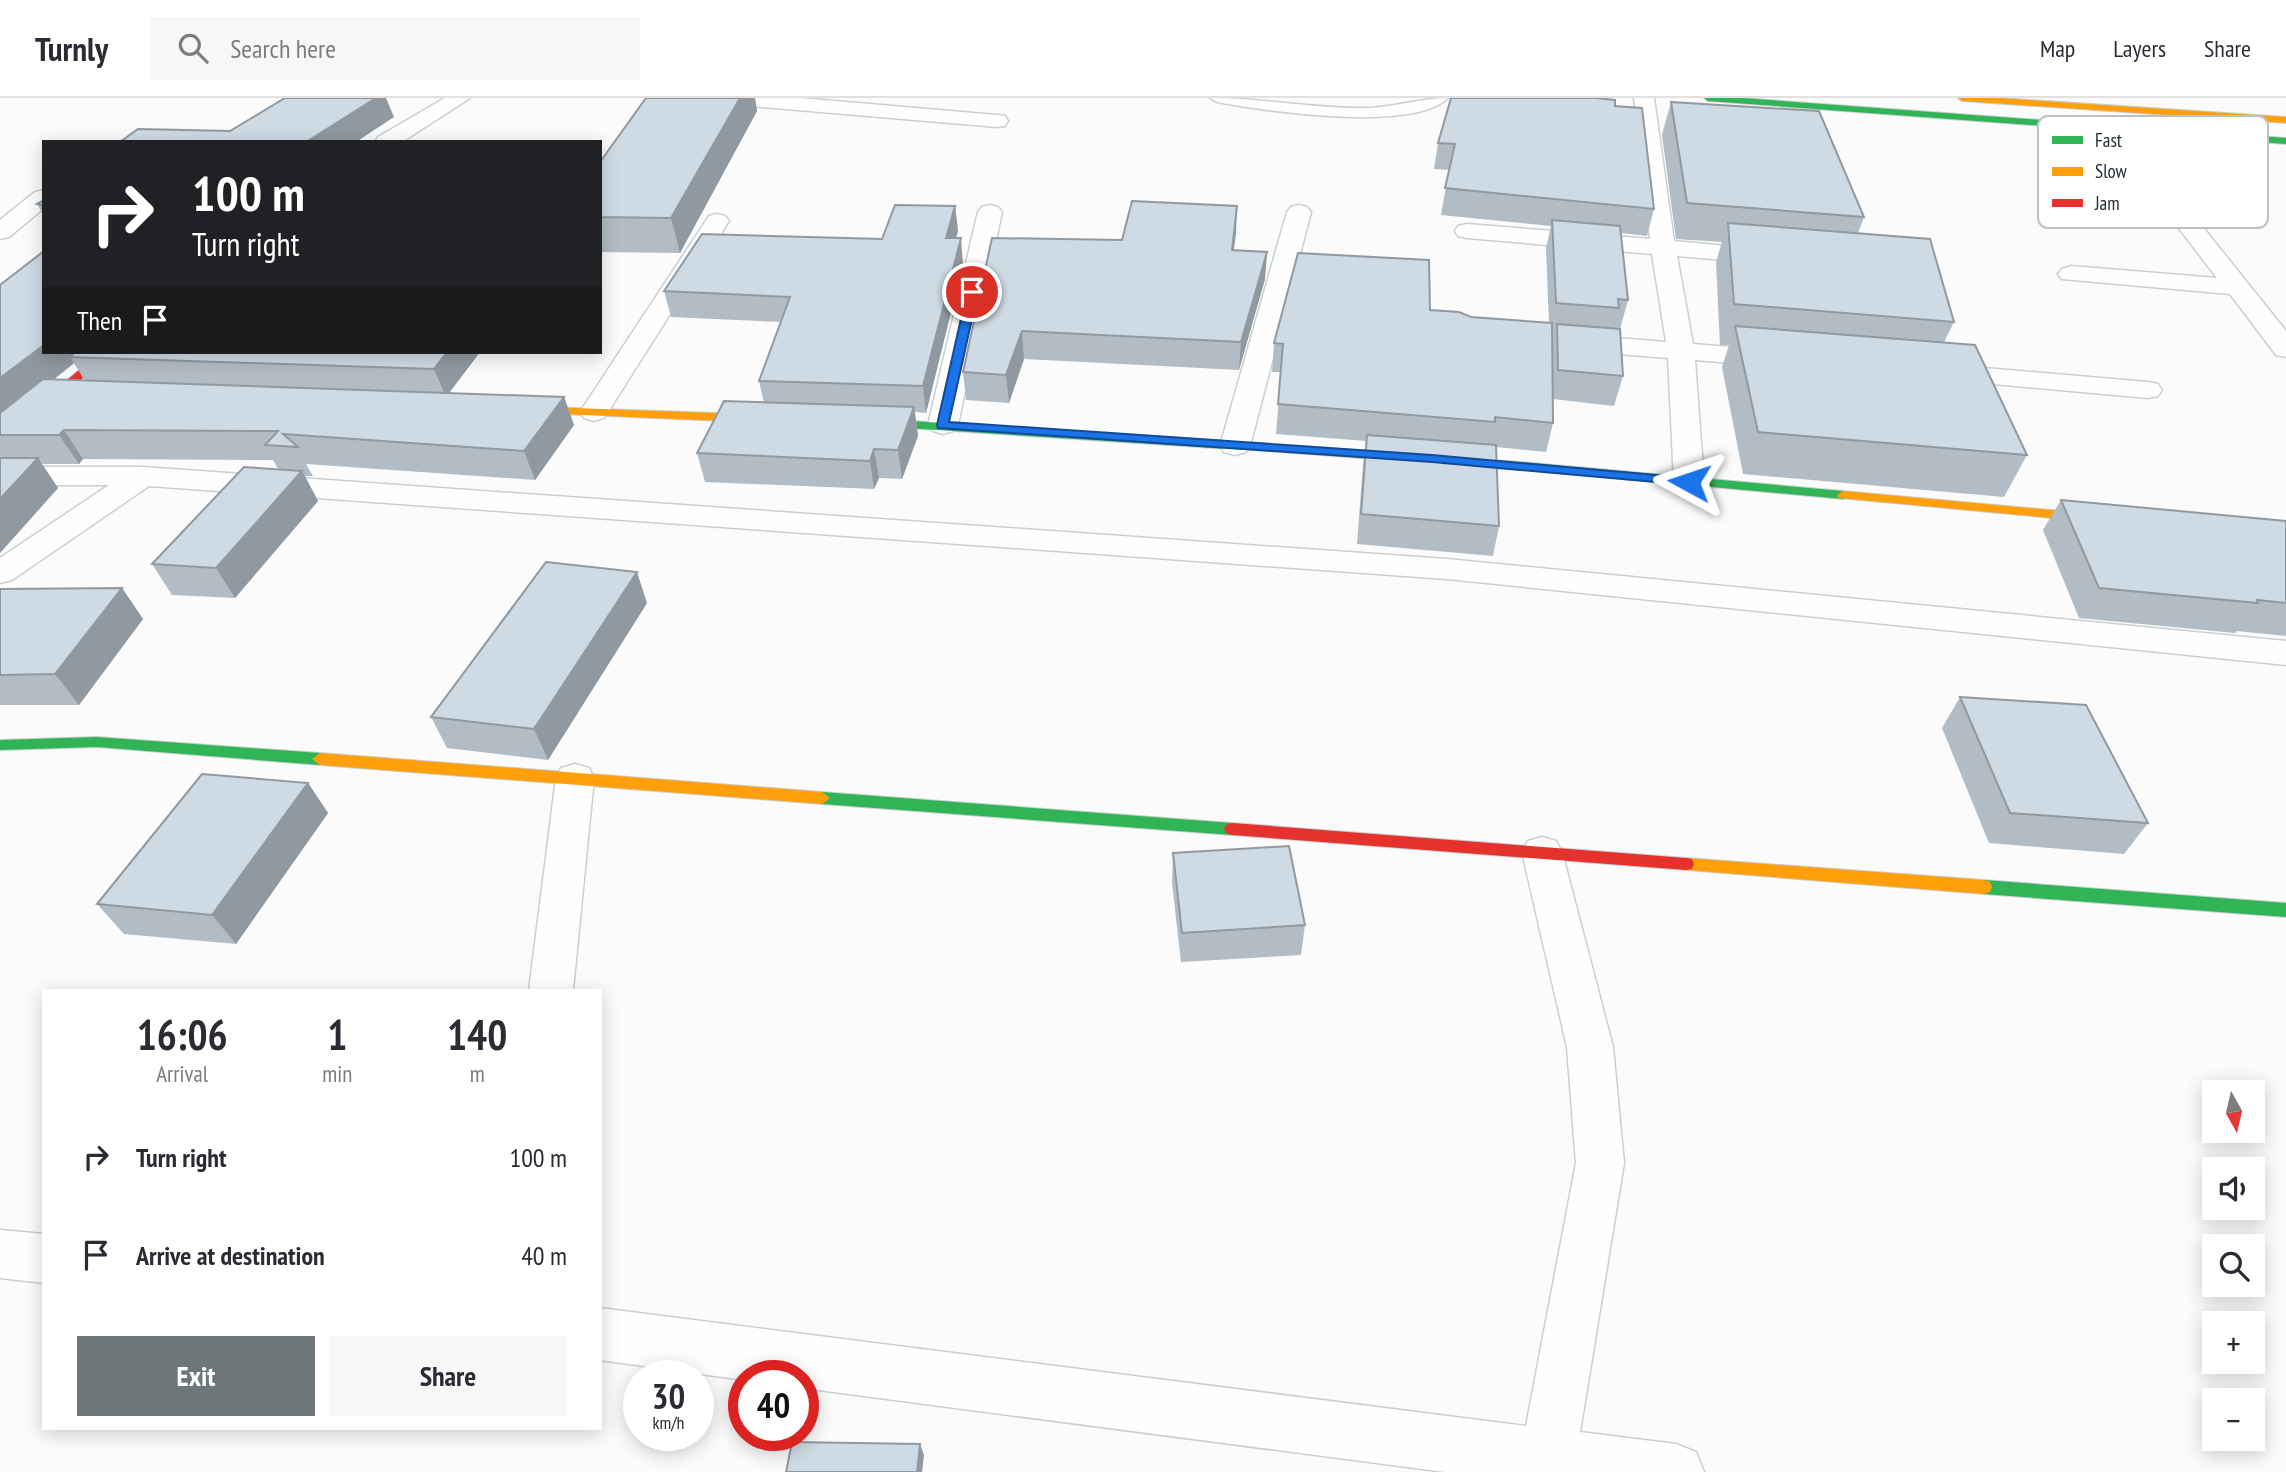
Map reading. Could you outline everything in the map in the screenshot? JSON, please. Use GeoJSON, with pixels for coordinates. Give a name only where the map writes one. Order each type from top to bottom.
{"type":"FeatureCollection","features":[{"type":"Feature","properties":{"kind":"main road"},"geometry":{"type":"LineString","coordinates":[[1708,98],[2038,123]]}},
{"type":"Feature","properties":{"kind":"main road"},"geometry":{"type":"LineString","coordinates":[[1962,98],[2227,116]]}},
{"type":"Feature","properties":{"kind":"main road"},"geometry":{"type":"LineString","coordinates":[[2268,119],[2286,120]]}},
{"type":"Feature","properties":{"kind":"main road"},"geometry":{"type":"LineString","coordinates":[[2268,140],[2286,141]]}},
{"type":"Feature","properties":{"kind":"main road"},"geometry":{"type":"LineString","coordinates":[[95,397],[43,405],[106,354]]}},
{"type":"Feature","properties":{"kind":"main road"},"geometry":{"type":"LineString","coordinates":[[497,409],[789,419]]}},
{"type":"Feature","properties":{"kind":"main road"},"geometry":{"type":"LineString","coordinates":[[845,422],[943,425],[1432,458],[2120,520]]}},
{"type":"Feature","properties":{"kind":"main road"},"geometry":{"type":"LineString","coordinates":[[0,745],[97,742],[2286,910]]}},
{"type":"Feature","properties":{"kind":"street"},"geometry":{"type":"LineString","coordinates":[[389,140],[460,98]]}},
{"type":"Feature","properties":{"kind":"street"},"geometry":{"type":"LineString","coordinates":[[727,98],[998,121]]}},
{"type":"Feature","properties":{"kind":"street"},"geometry":{"type":"LineString","coordinates":[[1644,98],[1663,248],[1681,351],[1689,482]]}},
{"type":"Feature","properties":{"kind":"street"},"geometry":{"type":"LineString","coordinates":[[0,208],[42,198]]}},
{"type":"Feature","properties":{"kind":"street"},"geometry":{"type":"LineString","coordinates":[[0,232],[42,199]]}},
{"type":"Feature","properties":{"kind":"street"},"geometry":{"type":"LineString","coordinates":[[943,425],[990,212]]}},
{"type":"Feature","properties":{"kind":"street"},"geometry":{"type":"LineString","coordinates":[[1235,446],[1299,212]]}},
{"type":"Feature","properties":{"kind":"street"},"geometry":{"type":"LineString","coordinates":[[594,412],[717,221]]}},
{"type":"Feature","properties":{"kind":"street"},"geometry":{"type":"LineString","coordinates":[[2191,228],[2286,349]]}},
{"type":"Feature","properties":{"kind":"street"},"geometry":{"type":"LineString","coordinates":[[1467,231],[1787,258]]}},
{"type":"Feature","properties":{"kind":"street"},"geometry":{"type":"LineString","coordinates":[[2071,274],[2237,287]]}},
{"type":"Feature","properties":{"kind":"street"},"geometry":{"type":"LineString","coordinates":[[1547,341],[1804,361]]}},
{"type":"Feature","properties":{"kind":"street"},"geometry":{"type":"LineString","coordinates":[[1914,370],[2148,390]]}},
{"type":"Feature","properties":{"kind":"street"},"geometry":{"type":"LineString","coordinates":[[0,476],[143,476],[1447,569],[2286,653]]}},
{"type":"Feature","properties":{"kind":"street"},"geometry":{"type":"LineString","coordinates":[[0,573],[143,476]]}},
{"type":"Feature","properties":{"kind":"street"},"geometry":{"type":"LineString","coordinates":[[551,989],[575,778]]}},
{"type":"Feature","properties":{"kind":"street"},"geometry":{"type":"LineString","coordinates":[[1542,852],[1590,1048],[1600,1163],[1548,1457]]}},
{"type":"Feature","properties":{"kind":"street"},"geometry":{"type":"LineString","coordinates":[[0,1254],[42,1259]]}},
{"type":"Feature","properties":{"kind":"street"},"geometry":{"type":"LineString","coordinates":[[602,1334],[1676,1472]]}},
{"type":"Feature","properties":{"kind":"lane"},"geometry":{"type":"LineString","coordinates":[[1217,98],[1291,107],[1399,113],[1424,108],[1441,98]]}},
{"type":"Feature","properties":{"kind":"building"},"geometry":{"type":"Polygon","coordinates":[[[285,98],[376,98],[309,140],[123,140],[138,129],[230,131],[285,98]]]}},
{"type":"Feature","properties":{"kind":"building"},"geometry":{"type":"Polygon","coordinates":[[[646,98],[740,98],[671,218],[602,217],[602,159],[646,98]]]}},
{"type":"Feature","properties":{"kind":"building"},"geometry":{"type":"Polygon","coordinates":[[[1451,98],[1596,98],[1615,100],[1615,106],[1642,108],[1654,209],[1445,188],[1455,144],[1438,143],[1451,98]]]}},
{"type":"Feature","properties":{"kind":"building"},"geometry":{"type":"Polygon","coordinates":[[[1671,102],[1819,111],[1864,217],[1687,203],[1671,102]]]}},
{"type":"Feature","properties":{"kind":"building"},"geometry":{"type":"Polygon","coordinates":[[[1132,201],[1237,206],[1232,250],[1267,252],[1241,342],[1022,331],[1006,375],[963,372],[992,238],[1122,240],[1132,201]]]}},
{"type":"Feature","properties":{"kind":"building"},"geometry":{"type":"Polygon","coordinates":[[[895,205],[955,206],[946,238],[961,238],[923,386],[759,381],[790,297],[664,291],[702,234],[882,239],[895,205]]]}},
{"type":"Feature","properties":{"kind":"building"},"geometry":{"type":"Polygon","coordinates":[[[1552,220],[1620,226],[1628,300],[1618,299],[1619,308],[1556,303],[1552,220]]]}},
{"type":"Feature","properties":{"kind":"building"},"geometry":{"type":"Polygon","coordinates":[[[1728,223],[1930,239],[1954,322],[1734,304],[1728,223]]]}},
{"type":"Feature","properties":{"kind":"building"},"geometry":{"type":"Polygon","coordinates":[[[42,253],[42,346],[0,378],[0,285],[42,253]]]}},
{"type":"Feature","properties":{"kind":"building"},"geometry":{"type":"Polygon","coordinates":[[[1298,253],[1429,260],[1430,310],[1459,312],[1471,317],[1552,323],[1553,423],[1495,417],[1495,422],[1278,404],[1283,344],[1274,343],[1298,253]]]}},
{"type":"Feature","properties":{"kind":"building"},"geometry":{"type":"Polygon","coordinates":[[[1557,324],[1620,329],[1623,376],[1558,370],[1557,324]]]}},
{"type":"Feature","properties":{"kind":"building"},"geometry":{"type":"Polygon","coordinates":[[[1735,326],[1975,345],[2027,455],[1758,432],[1735,326]]]}},
{"type":"Feature","properties":{"kind":"building"},"geometry":{"type":"Polygon","coordinates":[[[74,354],[445,354],[434,369],[70,357],[74,354]]]}},
{"type":"Feature","properties":{"kind":"building"},"geometry":{"type":"Polygon","coordinates":[[[43,379],[564,397],[524,451],[283,434],[298,447],[265,445],[278,431],[64,430],[59,435],[0,435],[0,413],[43,379]]]}},
{"type":"Feature","properties":{"kind":"building"},"geometry":{"type":"Polygon","coordinates":[[[724,401],[914,407],[898,450],[874,449],[870,461],[697,453],[724,401]]]}},
{"type":"Feature","properties":{"kind":"building"},"geometry":{"type":"Polygon","coordinates":[[[1367,435],[1496,445],[1499,526],[1361,514],[1367,435]]]}},
{"type":"Feature","properties":{"kind":"building"},"geometry":{"type":"Polygon","coordinates":[[[0,458],[38,458],[0,499],[0,458]]]}},
{"type":"Feature","properties":{"kind":"building"},"geometry":{"type":"Polygon","coordinates":[[[244,467],[302,471],[216,568],[152,564],[244,467]]]}},
{"type":"Feature","properties":{"kind":"building"},"geometry":{"type":"Polygon","coordinates":[[[2061,500],[2286,521],[2286,603],[2257,600],[2258,603],[2099,588],[2061,500]]]}},
{"type":"Feature","properties":{"kind":"building"},"geometry":{"type":"Polygon","coordinates":[[[546,562],[637,572],[534,729],[431,717],[546,562]]]}},
{"type":"Feature","properties":{"kind":"building"},"geometry":{"type":"Polygon","coordinates":[[[122,588],[55,674],[0,675],[0,589],[122,588]]]}},
{"type":"Feature","properties":{"kind":"building"},"geometry":{"type":"Polygon","coordinates":[[[1960,697],[2086,705],[2148,823],[2010,813],[1960,697]]]}},
{"type":"Feature","properties":{"kind":"building"},"geometry":{"type":"Polygon","coordinates":[[[202,774],[308,783],[212,915],[97,904],[202,774]]]}},
{"type":"Feature","properties":{"kind":"building"},"geometry":{"type":"Polygon","coordinates":[[[1289,846],[1305,925],[1182,933],[1173,853],[1289,846]]]}},
{"type":"Feature","properties":{"kind":"building"},"geometry":{"type":"Polygon","coordinates":[[[819,1442],[920,1444],[917,1472],[786,1472],[790,1451],[819,1451],[819,1442]]]}},
{"type":"Feature","properties":{"kind":"traffic: fast"},"geometry":{"type":"LineString","coordinates":[[1708,98],[2038,123]]}},
{"type":"Feature","properties":{"kind":"traffic: fast"},"geometry":{"type":"LineString","coordinates":[[2268,140],[2286,141]]}},
{"type":"Feature","properties":{"kind":"traffic: fast"},"geometry":{"type":"LineString","coordinates":[[864,422],[1245,446]]}},
{"type":"Feature","properties":{"kind":"traffic: fast"},"geometry":{"type":"LineString","coordinates":[[1521,466],[1843,495]]}},
{"type":"Feature","properties":{"kind":"traffic: fast"},"geometry":{"type":"LineString","coordinates":[[0,745],[97,742],[320,759]]}},
{"type":"Feature","properties":{"kind":"traffic: fast"},"geometry":{"type":"LineString","coordinates":[[822,798],[1232,829]]}},
{"type":"Feature","properties":{"kind":"traffic: fast"},"geometry":{"type":"LineString","coordinates":[[1984,887],[2286,910]]}},
{"type":"Feature","properties":{"kind":"traffic: slow"},"geometry":{"type":"LineString","coordinates":[[1962,98],[2227,116]]}},
{"type":"Feature","properties":{"kind":"traffic: slow"},"geometry":{"type":"LineString","coordinates":[[2268,119],[2286,120]]}},
{"type":"Feature","properties":{"kind":"traffic: slow"},"geometry":{"type":"LineString","coordinates":[[518,410],[769,419]]}},
{"type":"Feature","properties":{"kind":"traffic: slow"},"geometry":{"type":"LineString","coordinates":[[1245,446],[1521,466]]}},
{"type":"Feature","properties":{"kind":"traffic: slow"},"geometry":{"type":"LineString","coordinates":[[1843,495],[2105,519]]}},
{"type":"Feature","properties":{"kind":"traffic: slow"},"geometry":{"type":"LineString","coordinates":[[320,759],[822,798]]}},
{"type":"Feature","properties":{"kind":"traffic: slow"},"geometry":{"type":"LineString","coordinates":[[1686,864],[1984,887]]}},
{"type":"Feature","properties":{"kind":"traffic: jam"},"geometry":{"type":"LineString","coordinates":[[80,397],[54,396],[106,354]]}},
{"type":"Feature","properties":{"kind":"traffic: jam"},"geometry":{"type":"LineString","coordinates":[[1232,829],[1686,864]]}},
{"type":"Feature","properties":{"kind":"route"},"geometry":{"type":"LineString","coordinates":[[972,292],[943,425],[1432,458],[1689,482]]}}]}
